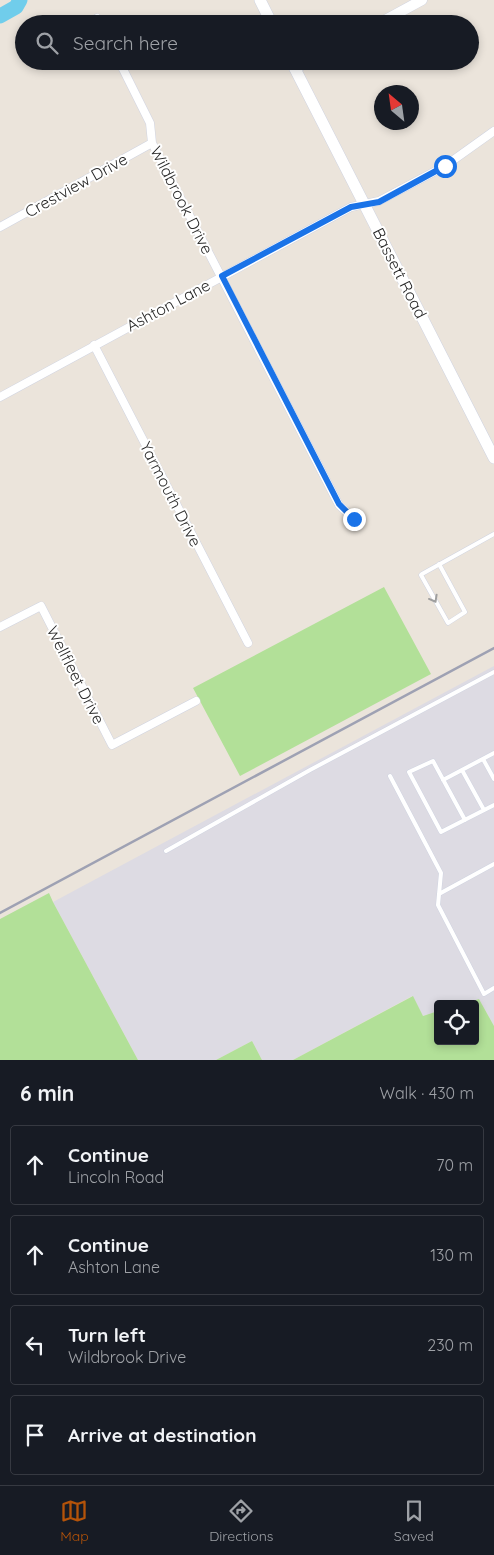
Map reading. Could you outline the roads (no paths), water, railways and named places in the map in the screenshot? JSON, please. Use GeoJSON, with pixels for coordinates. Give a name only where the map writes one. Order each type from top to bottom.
{"type":"FeatureCollection","features":[{"type":"Feature","properties":{"kind":"main road"},"geometry":{"type":"LineString","coordinates":[[260,0],[268,15]]}},
{"type":"Feature","properties":{"kind":"main road","name":"Bassett Road"},"geometry":{"type":"LineString","coordinates":[[296,70],[494,458]]}},
{"type":"Feature","properties":{"kind":"street"},"geometry":{"type":"LineString","coordinates":[[394,15],[422,0]]}},
{"type":"Feature","properties":{"kind":"street","name":"Wildbrook Drive"},"geometry":{"type":"LineString","coordinates":[[124,70],[150,123],[152,143],[339,504],[354,519]]}},
{"type":"Feature","properties":{"kind":"street","name":"Ashton Lane"},"geometry":{"type":"LineString","coordinates":[[0,397],[351,207],[379,202],[445,166],[494,131]]}},
{"type":"Feature","properties":{"kind":"street","name":"Crestview Drive"},"geometry":{"type":"LineString","coordinates":[[0,227],[152,143]]}},
{"type":"Feature","properties":{"kind":"street","name":"Yarmouth Drive"},"geometry":{"type":"LineString","coordinates":[[94,345],[248,643]]}},
{"type":"Feature","properties":{"kind":"street","name":"Wellfleet Drive"},"geometry":{"type":"LineString","coordinates":[[0,627],[41,606],[112,745],[196,701]]}},
{"type":"Feature","properties":{"kind":"lane"},"geometry":{"type":"LineString","coordinates":[[439,564],[465,612],[448,623],[421,575],[439,564],[494,534]]}},
{"type":"Feature","properties":{"kind":"lane"},"geometry":{"type":"LineString","coordinates":[[166,851],[310,770],[494,672]]}},
{"type":"Feature","properties":{"kind":"lane"},"geometry":{"type":"LineString","coordinates":[[443,780],[494,753]]}},
{"type":"Feature","properties":{"kind":"lane"},"geometry":{"type":"LineString","coordinates":[[483,759],[494,779]]}},
{"type":"Feature","properties":{"kind":"lane"},"geometry":{"type":"LineString","coordinates":[[465,820],[433,762],[409,772],[441,832],[465,820],[494,805]]}},
{"type":"Feature","properties":{"kind":"lane"},"geometry":{"type":"LineString","coordinates":[[462,770],[484,810]]}},
{"type":"Feature","properties":{"kind":"lane"},"geometry":{"type":"LineString","coordinates":[[390,776],[441,873],[438,905],[484,994],[494,988]]}},
{"type":"Feature","properties":{"kind":"lane"},"geometry":{"type":"LineString","coordinates":[[439,894],[494,864]]}},
{"type":"Feature","properties":{"kind":"waterway"},"geometry":{"type":"LineString","coordinates":[[0,16],[16,7],[20,0]]}},
{"type":"Feature","properties":{"kind":"railway"},"geometry":{"type":"LineString","coordinates":[[0,913],[494,648]]}}]}
